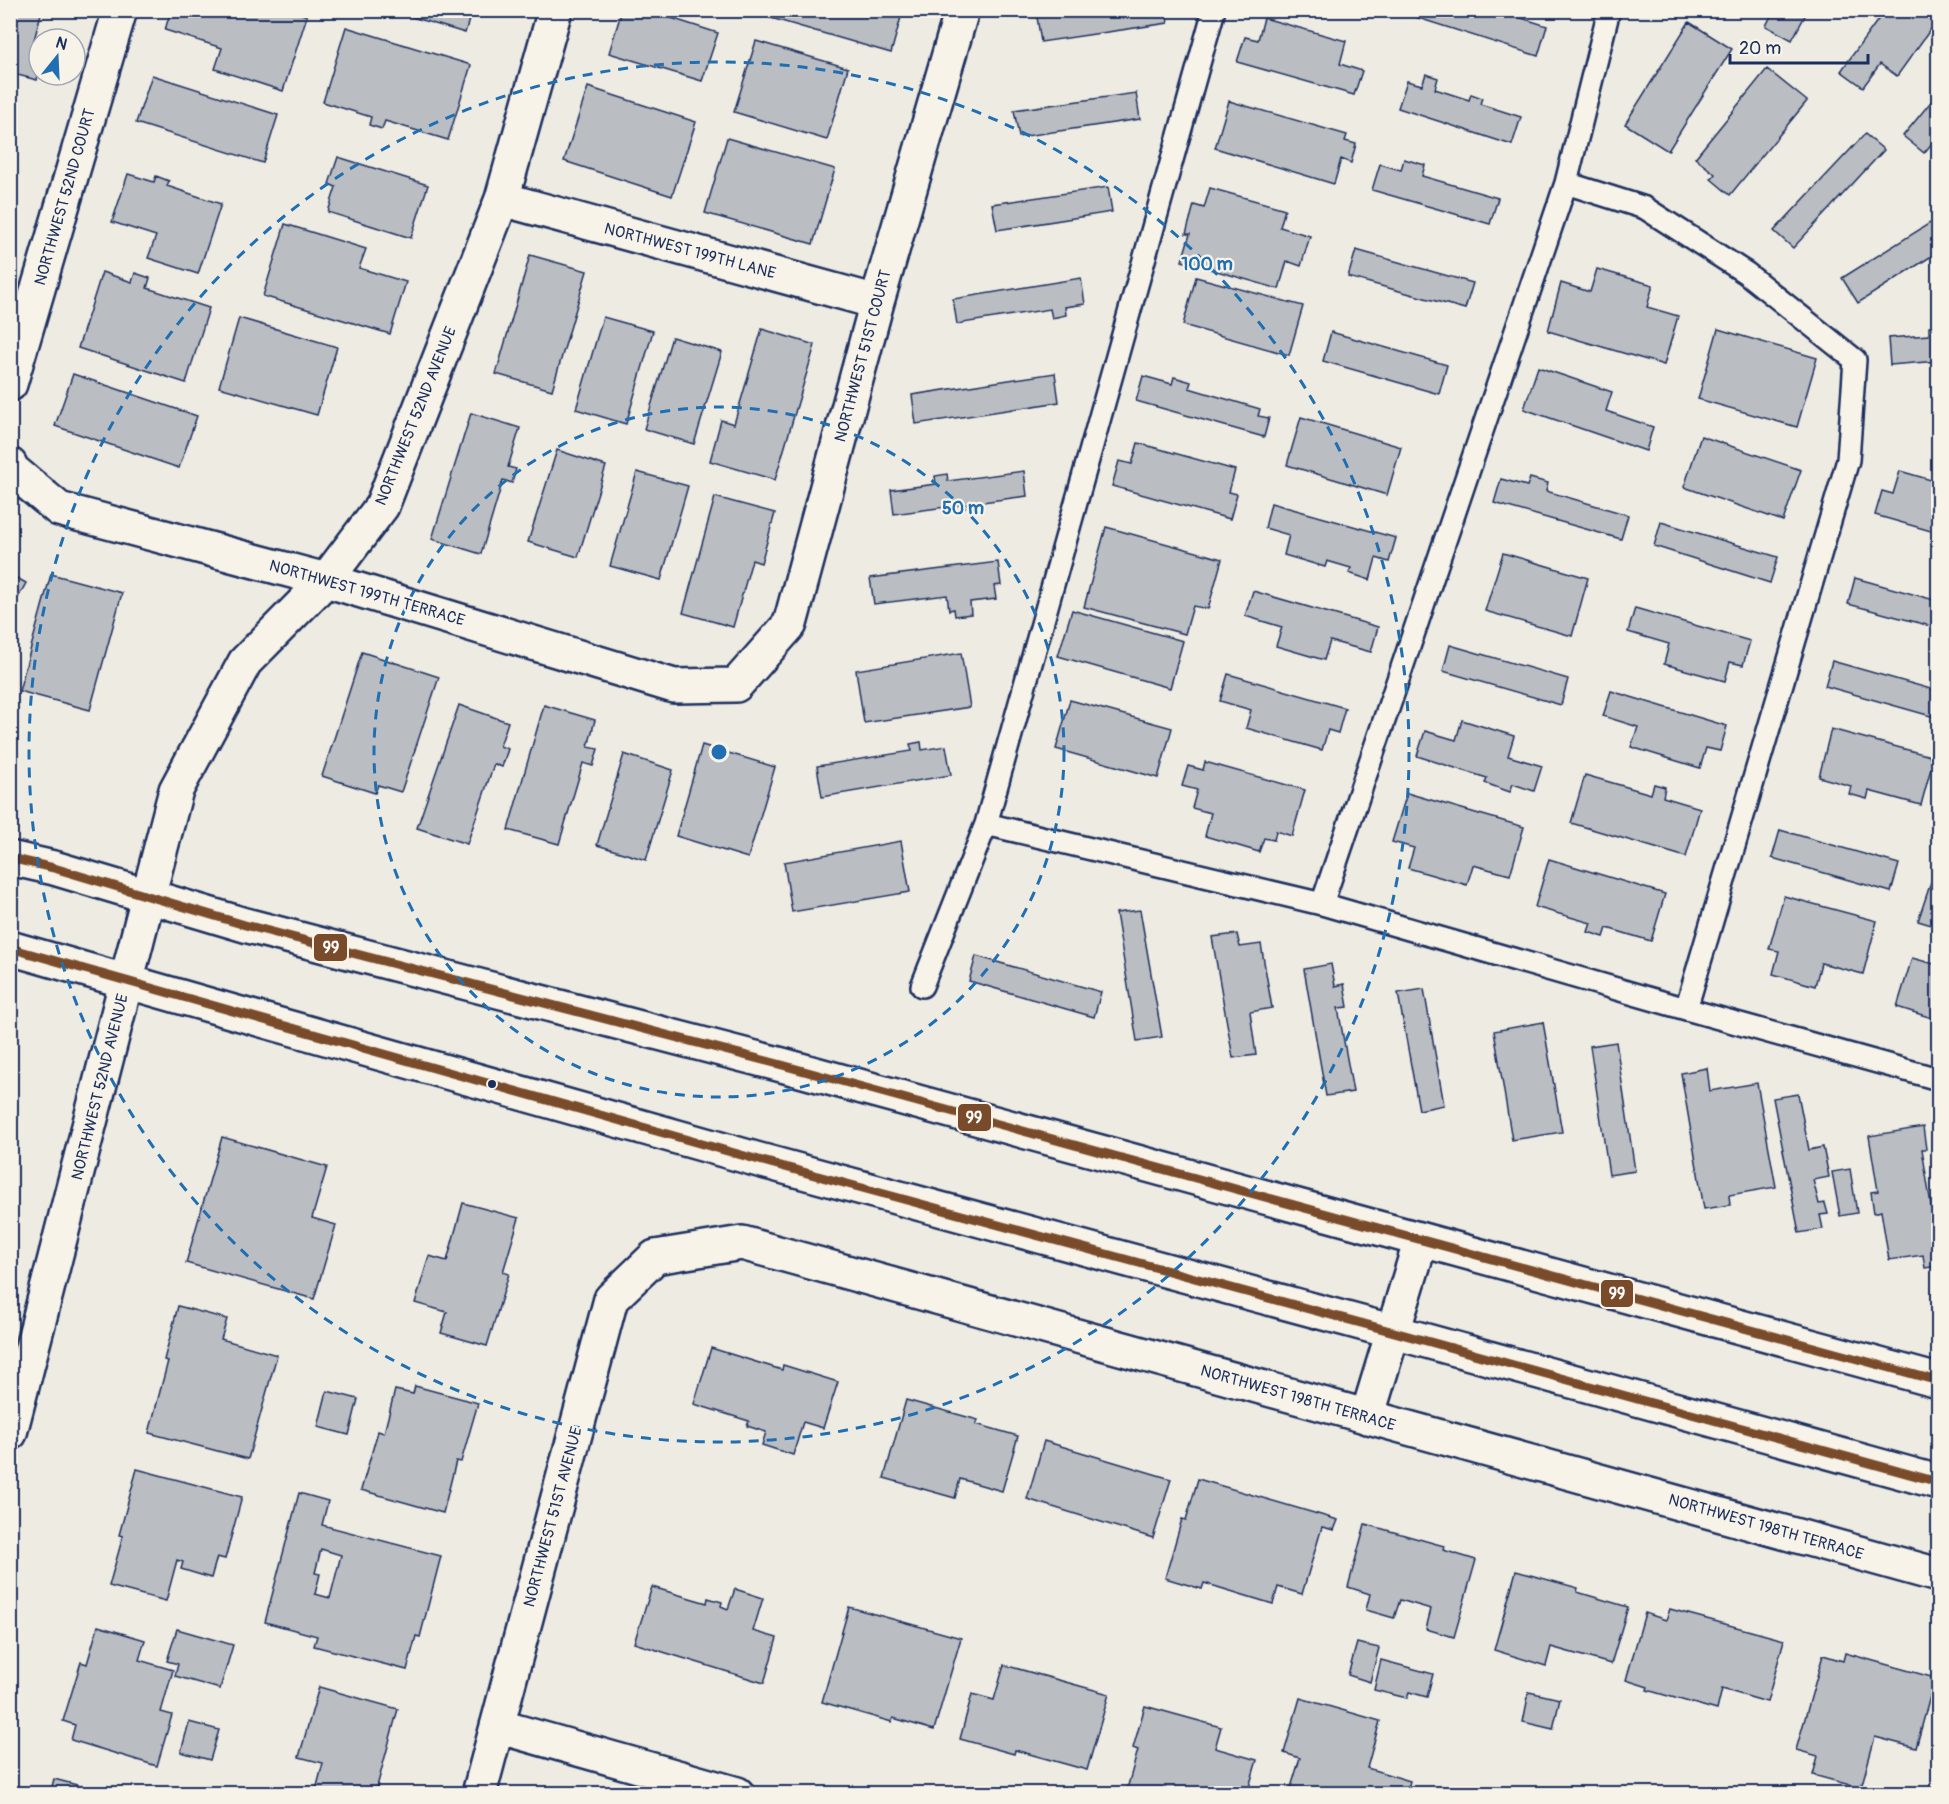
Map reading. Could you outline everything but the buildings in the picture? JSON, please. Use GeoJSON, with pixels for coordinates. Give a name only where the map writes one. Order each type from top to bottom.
{"type":"FeatureCollection","features":[{"type":"Feature","properties":{"kind":"street","name":"NORTHWEST 52ND COURT"},"geometry":{"type":"LineString","coordinates":[[10,384],[120,10]]}},
{"type":"Feature","properties":{"kind":"street","name":"NORTHWEST 52ND AVENUE"},"geometry":{"type":"LineString","coordinates":[[10,1433],[176,790],[245,662],[326,579],[382,506],[502,199],[555,10]]}},
{"type":"Feature","properties":{"kind":"street","name":"NORTHWEST 51ST COURT"},"geometry":{"type":"LineString","coordinates":[[736,685],[790,624],[877,302],[962,10]]}},
{"type":"Feature","properties":{"kind":"street","name":"NORTHWEST 199TH LANE"},"geometry":{"type":"LineString","coordinates":[[502,199],[877,302]]}},
{"type":"Feature","properties":{"kind":"street","name":"NORTHWEST 199TH TERRACE"},"geometry":{"type":"LineString","coordinates":[[11,467],[59,509],[326,579],[674,686],[736,685]]}},
{"type":"Feature","properties":{"kind":"street"},"geometry":{"type":"LineString","coordinates":[[10,858],[54,868],[245,925],[782,1065],[1938,1381]]}},
{"type":"Feature","properties":{"kind":"street"},"geometry":{"type":"LineString","coordinates":[[10,948],[759,1160],[1938,1482]]}},
{"type":"Feature","properties":{"kind":"street"},"geometry":{"type":"LineString","coordinates":[[1367,1417],[1421,1240]]}},
{"type":"Feature","properties":{"kind":"street","name":"NORTHWEST 198TH TERRACE"},"geometry":{"type":"LineString","coordinates":[[655,1257],[742,1243],[1938,1575]]}},
{"type":"Feature","properties":{"kind":"street","name":"NORTHWEST 51ST AVENUE"},"geometry":{"type":"LineString","coordinates":[[479,1794],[611,1299],[655,1257]]}},
{"type":"Feature","properties":{"kind":"street"},"geometry":{"type":"LineString","coordinates":[[497,1726],[736,1794]]}},
{"type":"Feature","properties":{"kind":"lane"},"geometry":{"type":"LineString","coordinates":[[922,986],[986,824],[1214,10]]}},
{"type":"Feature","properties":{"kind":"lane"},"geometry":{"type":"LineString","coordinates":[[1322,904],[1566,183],[1609,10]]}},
{"type":"Feature","properties":{"kind":"lane"},"geometry":{"type":"LineString","coordinates":[[1566,183],[1645,208],[1746,273],[1855,360],[1848,460],[1686,1009]]}},
{"type":"Feature","properties":{"kind":"lane"},"geometry":{"type":"LineString","coordinates":[[986,824],[1322,904],[1686,1009],[1938,1078]]}},
{"type":"Feature","properties":{"kind":"transit line","name":"99"},"geometry":{"type":"LineString","coordinates":[[10,858],[54,868],[245,925],[782,1065],[1938,1381]]}},
{"type":"Feature","properties":{"kind":"transit line","name":"99"},"geometry":{"type":"LineString","coordinates":[[10,948],[759,1160],[1938,1482]]}}]}
